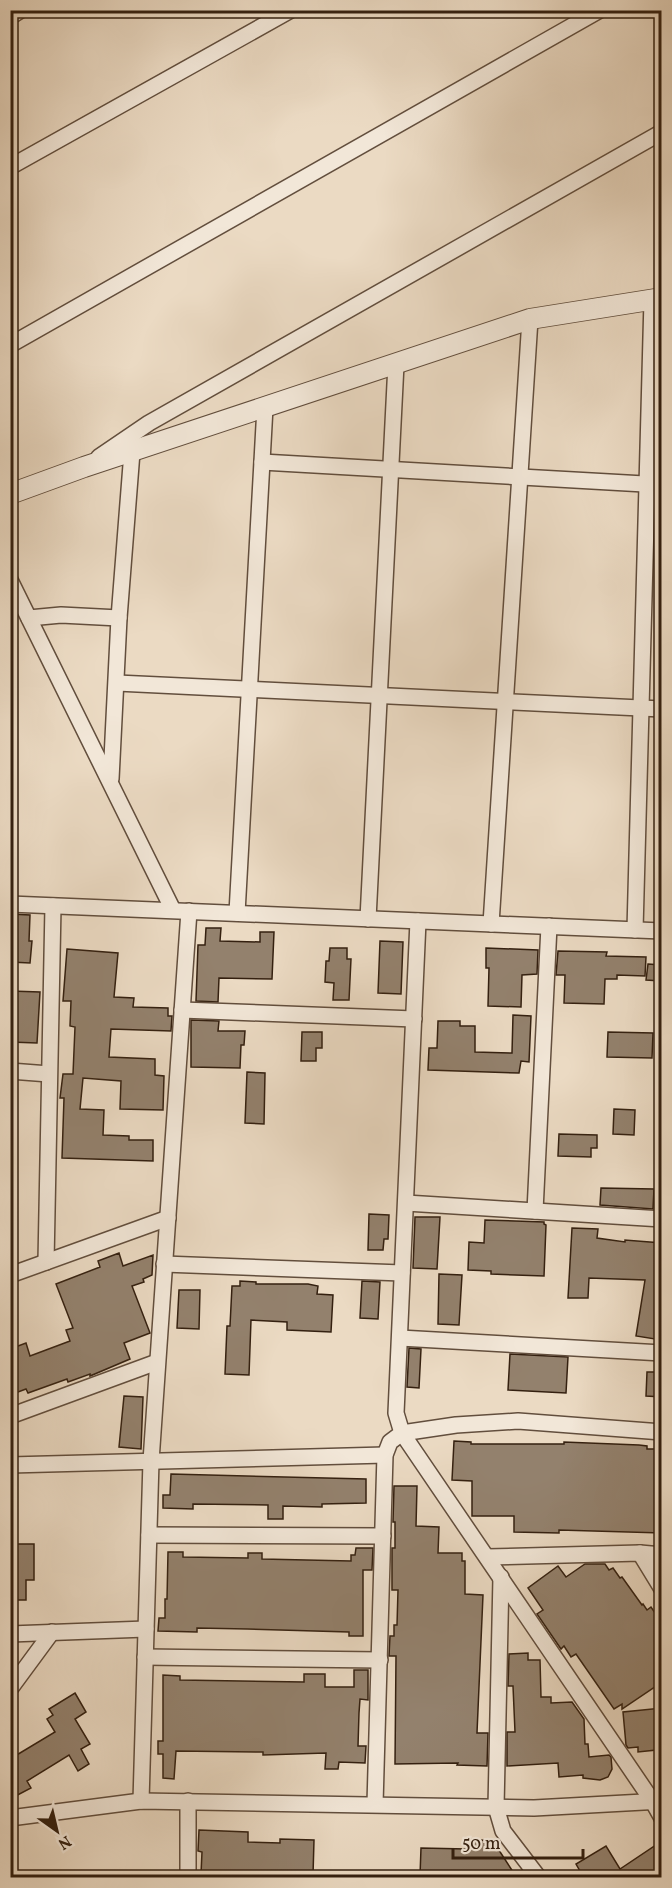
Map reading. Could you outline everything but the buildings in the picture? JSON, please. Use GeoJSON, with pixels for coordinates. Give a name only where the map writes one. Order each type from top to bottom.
{"type":"FeatureCollection","features":[{"type":"Feature","properties":{"kind":"street"},"geometry":{"type":"LineString","coordinates":[[10,17],[21,10]]}},
{"type":"Feature","properties":{"kind":"street"},"geometry":{"type":"LineString","coordinates":[[10,167],[291,10]]}},
{"type":"Feature","properties":{"kind":"street"},"geometry":{"type":"LineString","coordinates":[[10,345],[600,10]]}},
{"type":"Feature","properties":{"kind":"street"},"geometry":{"type":"LineString","coordinates":[[84,467],[149,423],[662,132]]}},
{"type":"Feature","properties":{"kind":"street"},"geometry":{"type":"LineString","coordinates":[[10,494],[84,467],[530,319],[657,299],[654,485],[641,708],[635,930]]}},
{"type":"Feature","properties":{"kind":"street"},"geometry":{"type":"LineString","coordinates":[[491,924],[530,319]]}},
{"type":"Feature","properties":{"kind":"street"},"geometry":{"type":"LineString","coordinates":[[368,919],[396,364]]}},
{"type":"Feature","properties":{"kind":"street"},"geometry":{"type":"LineString","coordinates":[[237,913],[265,407]]}},
{"type":"Feature","properties":{"kind":"street"},"geometry":{"type":"LineString","coordinates":[[110,782],[119,618],[132,452]]}},
{"type":"Feature","properties":{"kind":"street"},"geometry":{"type":"LineString","coordinates":[[262,462],[654,485]]}},
{"type":"Feature","properties":{"kind":"street"},"geometry":{"type":"LineString","coordinates":[[10,580],[173,910]]}},
{"type":"Feature","properties":{"kind":"street"},"geometry":{"type":"LineString","coordinates":[[29,618],[61,615],[119,618]]}},
{"type":"Feature","properties":{"kind":"street"},"geometry":{"type":"LineString","coordinates":[[117,683],[662,709]]}},
{"type":"Feature","properties":{"kind":"street"},"geometry":{"type":"LineString","coordinates":[[10,904],[662,931]]}},
{"type":"Feature","properties":{"kind":"street"},"geometry":{"type":"LineString","coordinates":[[46,1262],[53,906]]}},
{"type":"Feature","properties":{"kind":"street"},"geometry":{"type":"LineString","coordinates":[[141,1801],[151,1461],[189,911]]}},
{"type":"Feature","properties":{"kind":"street"},"geometry":{"type":"LineString","coordinates":[[418,921],[396,1413],[402,1433],[657,1802],[662,1818]]}},
{"type":"Feature","properties":{"kind":"street"},"geometry":{"type":"LineString","coordinates":[[536,1211],[549,926]]}},
{"type":"Feature","properties":{"kind":"street"},"geometry":{"type":"LineString","coordinates":[[182,1010],[414,1019]]}},
{"type":"Feature","properties":{"kind":"street"},"geometry":{"type":"LineString","coordinates":[[10,1071],[50,1074]]}},
{"type":"Feature","properties":{"kind":"street"},"geometry":{"type":"LineString","coordinates":[[405,1203],[662,1219]]}},
{"type":"Feature","properties":{"kind":"street"},"geometry":{"type":"LineString","coordinates":[[10,1275],[168,1218]]}},
{"type":"Feature","properties":{"kind":"street"},"geometry":{"type":"LineString","coordinates":[[164,1264],[402,1274]]}},
{"type":"Feature","properties":{"kind":"street"},"geometry":{"type":"LineString","coordinates":[[400,1338],[662,1353]]}},
{"type":"Feature","properties":{"kind":"street"},"geometry":{"type":"LineString","coordinates":[[10,1416],[158,1362]]}},
{"type":"Feature","properties":{"kind":"street"},"geometry":{"type":"LineString","coordinates":[[375,1804],[385,1455],[390,1442],[402,1433],[456,1425],[518,1421],[662,1432]]}},
{"type":"Feature","properties":{"kind":"street"},"geometry":{"type":"LineString","coordinates":[[10,1466],[385,1455]]}},
{"type":"Feature","properties":{"kind":"street"},"geometry":{"type":"LineString","coordinates":[[149,1535],[383,1536]]}},
{"type":"Feature","properties":{"kind":"street"},"geometry":{"type":"LineString","coordinates":[[487,1557],[640,1552],[662,1555]]}},
{"type":"Feature","properties":{"kind":"street"},"geometry":{"type":"LineString","coordinates":[[640,1552],[662,1589]]}},
{"type":"Feature","properties":{"kind":"street"},"geometry":{"type":"LineString","coordinates":[[501,1577],[496,1807],[503,1831],[538,1878]]}},
{"type":"Feature","properties":{"kind":"street"},"geometry":{"type":"LineString","coordinates":[[10,1634],[146,1629]]}},
{"type":"Feature","properties":{"kind":"street"},"geometry":{"type":"LineString","coordinates":[[10,1689],[52,1632]]}},
{"type":"Feature","properties":{"kind":"street"},"geometry":{"type":"LineString","coordinates":[[145,1657],[380,1660]]}},
{"type":"Feature","properties":{"kind":"street"},"geometry":{"type":"LineString","coordinates":[[10,1818],[141,1801],[534,1808],[657,1802]]}},
{"type":"Feature","properties":{"kind":"street"},"geometry":{"type":"LineString","coordinates":[[188,1801],[188,1878]]}}]}
